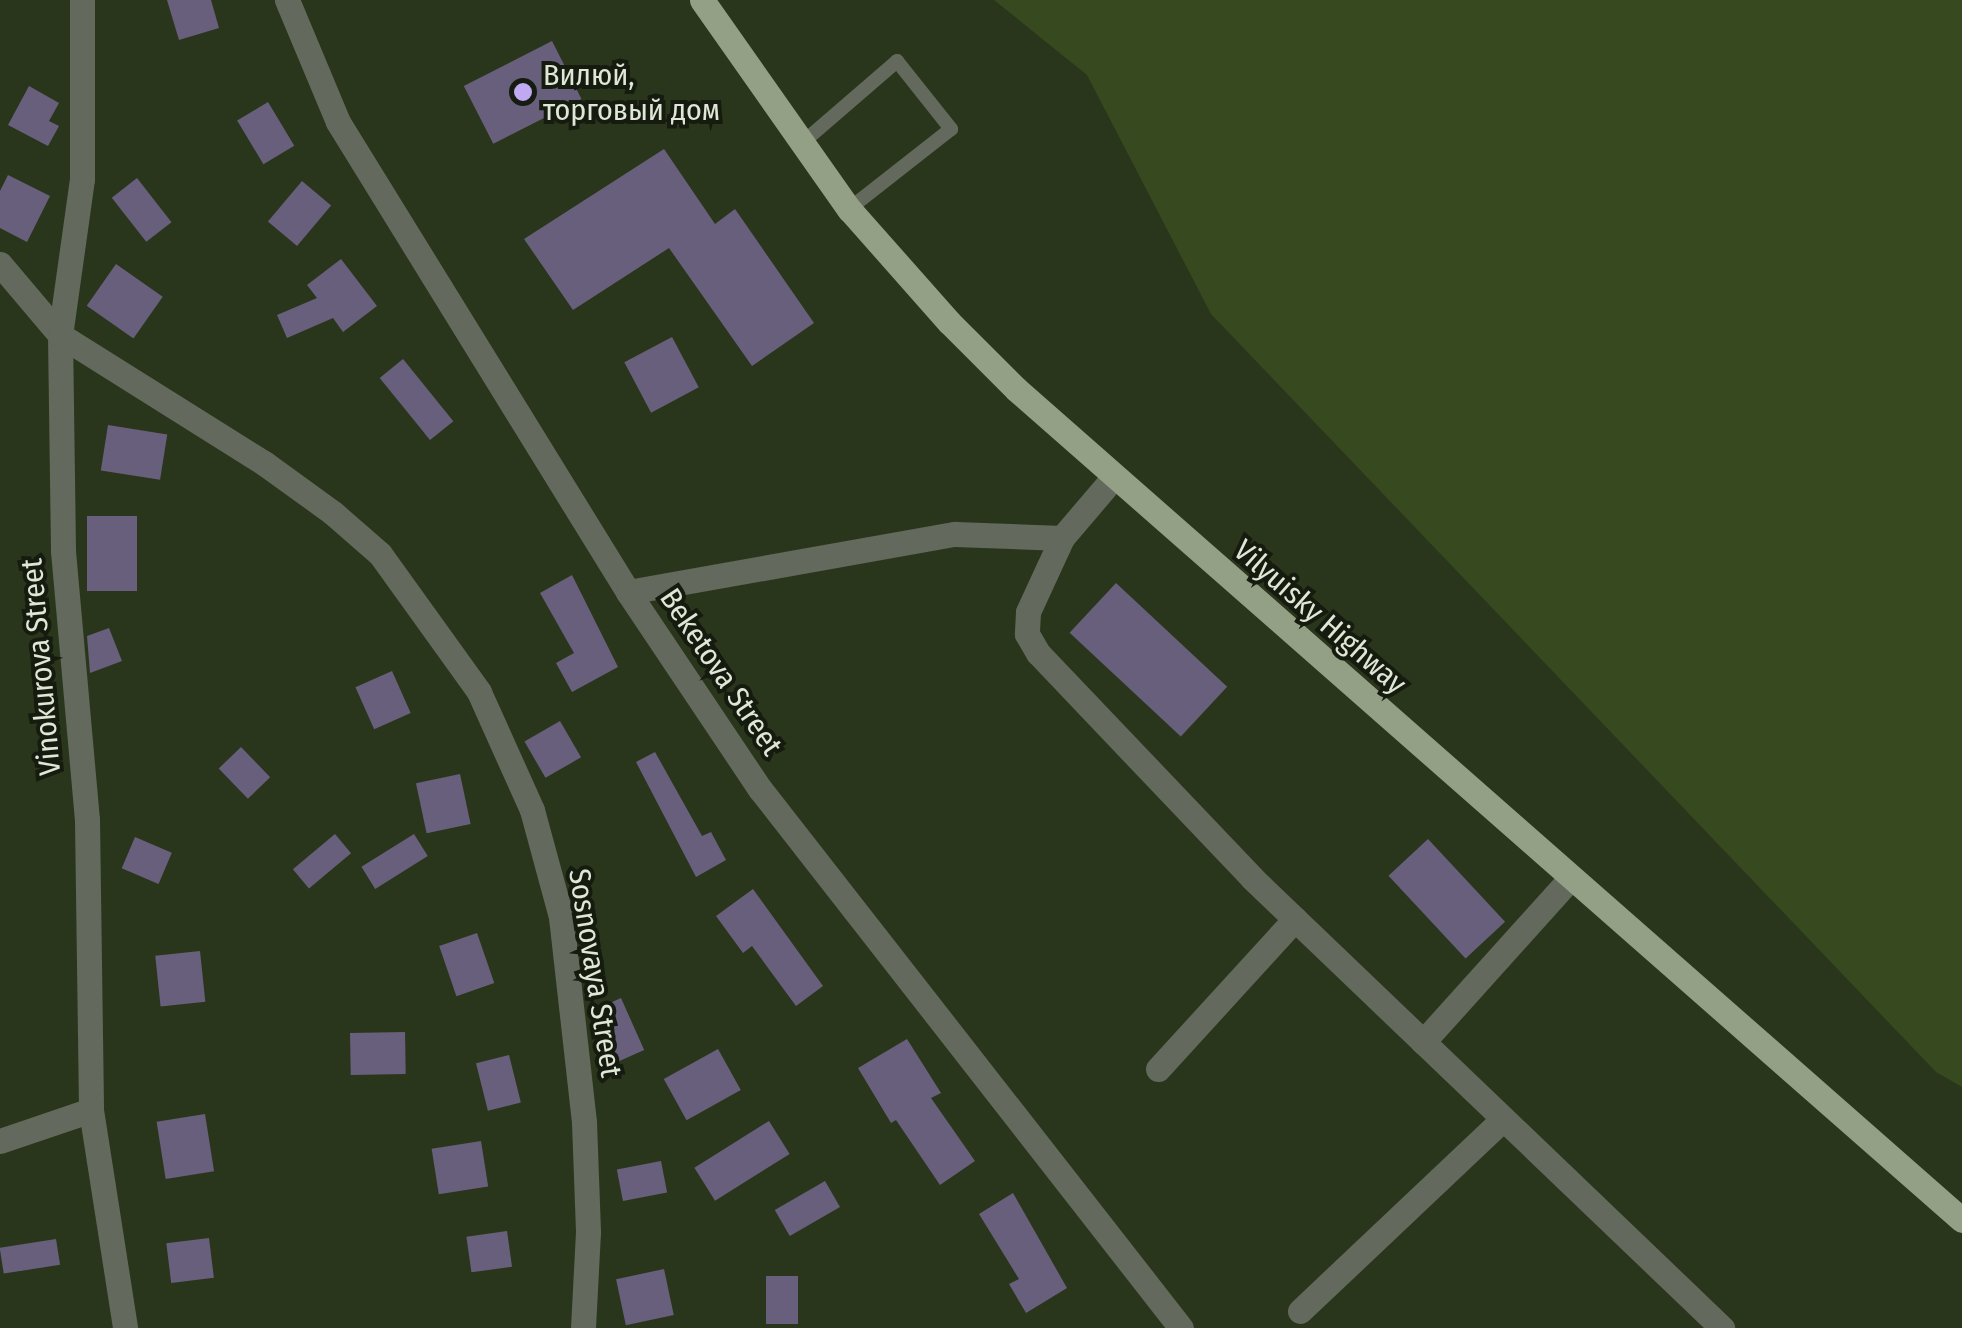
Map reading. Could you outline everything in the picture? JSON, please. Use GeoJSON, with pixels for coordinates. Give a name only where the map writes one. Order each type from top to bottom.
{"type":"FeatureCollection","features":[{"type":"Feature","properties":{"kind":"main road","name":"Vilyuisky Highway"},"geometry":{"type":"LineString","coordinates":[[702,0],[800,145],[849,209],[948,322],[1113,478],[1962,1220]]}},
{"type":"Feature","properties":{"kind":"street","name":"Vinokurova Street"},"geometry":{"type":"LineString","coordinates":[[82,0],[82,178],[60,335],[63,552],[87,820],[91,1110],[125,1328]]}},
{"type":"Feature","properties":{"kind":"street","name":"Beketova Street"},"geometry":{"type":"LineString","coordinates":[[286,0],[338,122],[628,592],[760,789],[1181,1328]]}},
{"type":"Feature","properties":{"kind":"street","name":"Sosnovaya Street"},"geometry":{"type":"LineString","coordinates":[[0,264],[60,335],[264,463],[333,513],[380,554],[479,692],[532,810],[561,917],[584,1122],[588,1232],[583,1328]]}},
{"type":"Feature","properties":{"kind":"street"},"geometry":{"type":"LineString","coordinates":[[1113,478],[1062,538],[1028,612],[1028,634],[1038,654],[1295,920],[1708,1323]]}},
{"type":"Feature","properties":{"kind":"street"},"geometry":{"type":"LineString","coordinates":[[628,592],[956,534],[1062,538]]}},
{"type":"Feature","properties":{"kind":"street"},"geometry":{"type":"LineString","coordinates":[[1423,1042],[1570,878]]}},
{"type":"Feature","properties":{"kind":"street"},"geometry":{"type":"LineString","coordinates":[[1158,1069],[1295,920]]}},
{"type":"Feature","properties":{"kind":"street"},"geometry":{"type":"LineString","coordinates":[[0,1141],[91,1110]]}},
{"type":"Feature","properties":{"kind":"street"},"geometry":{"type":"LineString","coordinates":[[1300,1311],[1502,1120]]}},
{"type":"Feature","properties":{"kind":"lane"},"geometry":{"type":"LineString","coordinates":[[800,145],[898,61],[950,128],[849,209]]}},
{"type":"Feature","properties":{"kind":"green space"},"geometry":{"type":"Polygon","coordinates":[[[994,0],[1962,0],[1962,1087],[1936,1072],[1211,314],[1087,75],[994,0]]]}},
{"type":"Feature","properties":{"kind":"building"},"geometry":{"type":"Polygon","coordinates":[[[167,0],[211,0],[219,28],[179,40],[167,0]]]}},
{"type":"Feature","properties":{"kind":"building","name":"Вилюй, торговый дом"},"geometry":{"type":"Polygon","coordinates":[[[552,41],[582,99],[493,144],[464,86],[552,41]]]}},
{"type":"Feature","properties":{"kind":"building"},"geometry":{"type":"Polygon","coordinates":[[[29,86],[59,103],[49,121],[59,126],[48,146],[8,125],[29,86]]]}},
{"type":"Feature","properties":{"kind":"building"},"geometry":{"type":"Polygon","coordinates":[[[268,102],[294,146],[263,164],[237,121],[268,102]]]}},
{"type":"Feature","properties":{"kind":"building"},"geometry":{"type":"Polygon","coordinates":[[[664,149],[715,224],[735,209],[814,323],[752,366],[669,248],[573,310],[524,239],[664,149]]]}},
{"type":"Feature","properties":{"kind":"building"},"geometry":{"type":"Polygon","coordinates":[[[8,175],[50,196],[27,242],[0,228],[0,191],[8,175]]]}},
{"type":"Feature","properties":{"kind":"building"},"geometry":{"type":"Polygon","coordinates":[[[137,178],[171,222],[146,242],[112,198],[137,178]]]}},
{"type":"Feature","properties":{"kind":"building"},"geometry":{"type":"Polygon","coordinates":[[[302,181],[331,205],[297,246],[268,222],[302,181]]]}},
{"type":"Feature","properties":{"kind":"building"},"geometry":{"type":"Polygon","coordinates":[[[341,259],[377,306],[343,332],[333,318],[287,338],[277,315],[317,298],[307,285],[341,259]]]}},
{"type":"Feature","properties":{"kind":"building"},"geometry":{"type":"Polygon","coordinates":[[[116,264],[163,297],[133,338],[87,306],[116,264]]]}},
{"type":"Feature","properties":{"kind":"building"},"geometry":{"type":"Polygon","coordinates":[[[672,337],[699,387],[651,413],[624,362],[672,337]]]}},
{"type":"Feature","properties":{"kind":"building"},"geometry":{"type":"Polygon","coordinates":[[[403,359],[453,421],[430,440],[380,378],[403,359]]]}},
{"type":"Feature","properties":{"kind":"building"},"geometry":{"type":"Polygon","coordinates":[[[108,425],[167,434],[160,480],[101,470],[108,425]]]}},
{"type":"Feature","properties":{"kind":"building"},"geometry":{"type":"Polygon","coordinates":[[[87,516],[137,516],[137,591],[87,591],[87,516]]]}},
{"type":"Feature","properties":{"kind":"building"},"geometry":{"type":"Polygon","coordinates":[[[572,575],[618,667],[572,692],[556,663],[574,653],[540,593],[572,575]]]}},
{"type":"Feature","properties":{"kind":"building"},"geometry":{"type":"Polygon","coordinates":[[[1116,583],[1227,687],[1181,736],[1070,633],[1116,583]]]}},
{"type":"Feature","properties":{"kind":"building"},"geometry":{"type":"Polygon","coordinates":[[[109,628],[122,661],[90,673],[87,636],[109,628]]]}},
{"type":"Feature","properties":{"kind":"building"},"geometry":{"type":"Polygon","coordinates":[[[392,671],[411,713],[374,729],[355,687],[392,671]]]}},
{"type":"Feature","properties":{"kind":"building"},"geometry":{"type":"Polygon","coordinates":[[[560,721],[581,757],[545,778],[524,742],[560,721]]]}},
{"type":"Feature","properties":{"kind":"building"},"geometry":{"type":"Polygon","coordinates":[[[241,747],[270,777],[248,799],[219,769],[241,747]]]}},
{"type":"Feature","properties":{"kind":"building"},"geometry":{"type":"Polygon","coordinates":[[[655,752],[702,836],[711,832],[726,860],[696,877],[636,762],[655,752]]]}},
{"type":"Feature","properties":{"kind":"building"},"geometry":{"type":"Polygon","coordinates":[[[460,774],[471,824],[427,833],[416,783],[460,774]]]}},
{"type":"Feature","properties":{"kind":"building"},"geometry":{"type":"Polygon","coordinates":[[[335,834],[351,853],[309,889],[293,869],[335,834]]]}},
{"type":"Feature","properties":{"kind":"building"},"geometry":{"type":"Polygon","coordinates":[[[414,834],[428,856],[375,889],[361,867],[414,834]]]}},
{"type":"Feature","properties":{"kind":"building"},"geometry":{"type":"Polygon","coordinates":[[[135,837],[172,853],[159,884],[122,868],[135,837]]]}},
{"type":"Feature","properties":{"kind":"building"},"geometry":{"type":"Polygon","coordinates":[[[1428,839],[1505,922],[1466,958],[1389,876],[1428,839]]]}},
{"type":"Feature","properties":{"kind":"building"},"geometry":{"type":"Polygon","coordinates":[[[753,889],[823,986],[796,1006],[752,946],[743,953],[716,916],[753,889]]]}},
{"type":"Feature","properties":{"kind":"building"},"geometry":{"type":"Polygon","coordinates":[[[477,933],[494,983],[456,996],[439,946],[477,933]]]}},
{"type":"Feature","properties":{"kind":"building"},"geometry":{"type":"Polygon","coordinates":[[[200,951],[205,1002],[161,1006],[155,956],[200,951]]]}},
{"type":"Feature","properties":{"kind":"building"},"geometry":{"type":"Polygon","coordinates":[[[621,998],[644,1050],[612,1064],[589,1012],[621,998]]]}},
{"type":"Feature","properties":{"kind":"building"},"geometry":{"type":"Polygon","coordinates":[[[405,1032],[406,1074],[351,1075],[350,1033],[405,1032]]]}},
{"type":"Feature","properties":{"kind":"building"},"geometry":{"type":"Polygon","coordinates":[[[907,1039],[941,1093],[931,1098],[975,1161],[940,1185],[896,1120],[891,1123],[858,1068],[907,1039]]]}},
{"type":"Feature","properties":{"kind":"building"},"geometry":{"type":"Polygon","coordinates":[[[718,1049],[741,1090],[687,1120],[664,1079],[718,1049]]]}},
{"type":"Feature","properties":{"kind":"building"},"geometry":{"type":"Polygon","coordinates":[[[509,1055],[521,1103],[488,1111],[476,1063],[509,1055]]]}},
{"type":"Feature","properties":{"kind":"building"},"geometry":{"type":"Polygon","coordinates":[[[205,1114],[214,1171],[166,1179],[157,1122],[205,1114]]]}},
{"type":"Feature","properties":{"kind":"building"},"geometry":{"type":"Polygon","coordinates":[[[769,1121],[790,1154],[715,1201],[694,1168],[769,1121]]]}},
{"type":"Feature","properties":{"kind":"building"},"geometry":{"type":"Polygon","coordinates":[[[481,1141],[488,1186],[439,1194],[432,1149],[481,1141]]]}},
{"type":"Feature","properties":{"kind":"building"},"geometry":{"type":"Polygon","coordinates":[[[661,1161],[667,1192],[623,1201],[617,1170],[661,1161]]]}},
{"type":"Feature","properties":{"kind":"building"},"geometry":{"type":"Polygon","coordinates":[[[825,1181],[840,1207],[790,1236],[775,1210],[825,1181]]]}},
{"type":"Feature","properties":{"kind":"building"},"geometry":{"type":"Polygon","coordinates":[[[1013,1193],[1067,1288],[1026,1313],[1009,1284],[1019,1279],[979,1214],[1013,1193]]]}},
{"type":"Feature","properties":{"kind":"building"},"geometry":{"type":"Polygon","coordinates":[[[507,1231],[512,1267],[471,1272],[466,1237],[507,1231]]]}},
{"type":"Feature","properties":{"kind":"building"},"geometry":{"type":"Polygon","coordinates":[[[209,1238],[214,1278],[171,1283],[166,1243],[209,1238]]]}},
{"type":"Feature","properties":{"kind":"building"},"geometry":{"type":"Polygon","coordinates":[[[56,1239],[60,1265],[4,1274],[0,1248],[56,1239]]]}},
{"type":"Feature","properties":{"kind":"building"},"geometry":{"type":"Polygon","coordinates":[[[664,1269],[674,1315],[626,1325],[616,1279],[664,1269]]]}},
{"type":"Feature","properties":{"kind":"building"},"geometry":{"type":"Polygon","coordinates":[[[766,1276],[798,1276],[798,1324],[766,1324],[766,1276]]]}},
{"type":"Feature","properties":{"kind":"place","name":"Вилюй, торговый дом"},"geometry":{"type":"Point","coordinates":[523,92]}}]}
